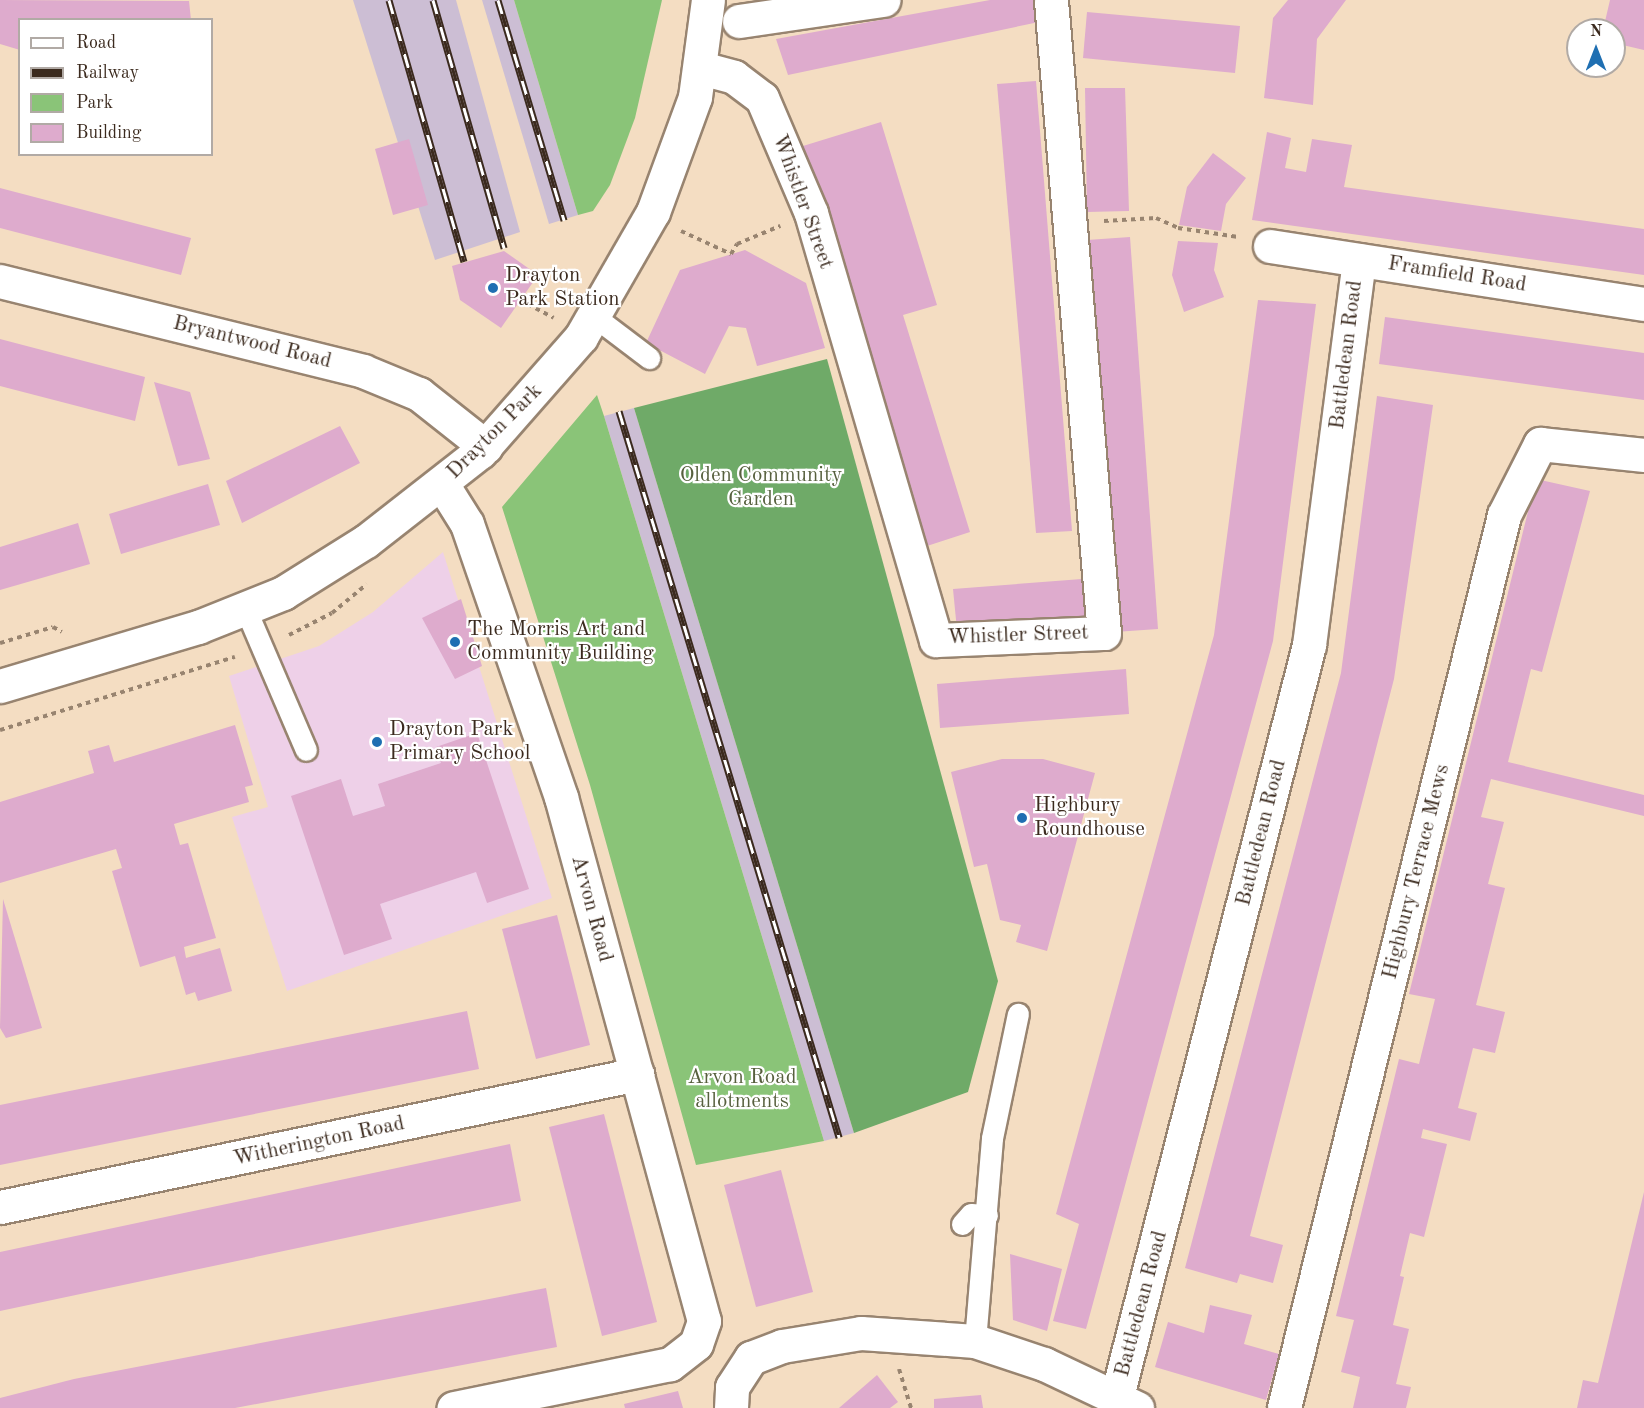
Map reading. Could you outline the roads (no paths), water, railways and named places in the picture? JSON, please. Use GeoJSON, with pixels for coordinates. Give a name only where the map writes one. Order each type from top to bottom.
{"type":"FeatureCollection","features":[{"type":"Feature","properties":{"kind":"street","name":"Drayton Park"},"geometry":{"type":"LineString","coordinates":[[0,686],[246,610],[315,576],[442,484],[486,447],[555,371],[595,317],[667,180],[701,68],[708,0]]}},
{"type":"Feature","properties":{"kind":"street"},"geometry":{"type":"LineString","coordinates":[[739,21],[883,0]]}},
{"type":"Feature","properties":{"kind":"street","name":"Whistler Street"},"geometry":{"type":"LineString","coordinates":[[701,68],[734,77],[762,98],[811,213],[936,640],[1104,633],[1051,0]]}},
{"type":"Feature","properties":{"kind":"street","name":"Framfield Road"},"geometry":{"type":"LineString","coordinates":[[1270,246],[1644,304]]}},
{"type":"Feature","properties":{"kind":"street","name":"Battledean Road"},"geometry":{"type":"LineString","coordinates":[[1127,1402],[1309,645],[1359,260]]}},
{"type":"Feature","properties":{"kind":"street","name":"Bryantwood Road"},"geometry":{"type":"LineString","coordinates":[[0,281],[363,371],[419,394],[486,447]]}},
{"type":"Feature","properties":{"kind":"street","name":"Highbury Terrace Mews"},"geometry":{"type":"LineString","coordinates":[[1284,1408],[1504,515],[1540,444],[1644,455]]}},
{"type":"Feature","properties":{"kind":"street","name":"Arvon Road"},"geometry":{"type":"LineString","coordinates":[[442,484],[471,534],[561,797],[702,1303],[704,1321],[696,1344],[670,1364],[453,1408]]}},
{"type":"Feature","properties":{"kind":"street","name":"Witherington Road"},"geometry":{"type":"LineString","coordinates":[[0,1207],[637,1074]]}},
{"type":"Feature","properties":{"kind":"street"},"geometry":{"type":"LineString","coordinates":[[731,1408],[738,1372],[765,1350],[861,1333],[975,1341],[1127,1402]]}},
{"type":"Feature","properties":{"kind":"lane"},"geometry":{"type":"LineString","coordinates":[[595,317],[649,358]]}},
{"type":"Feature","properties":{"kind":"lane"},"geometry":{"type":"LineString","coordinates":[[246,610],[306,750]]}},
{"type":"Feature","properties":{"kind":"lane"},"geometry":{"type":"LineString","coordinates":[[975,1341],[992,1138],[1018,1014]]}},
{"type":"Feature","properties":{"kind":"lane"},"geometry":{"type":"LineString","coordinates":[[962,1224],[971,1214],[987,1215]]}},
{"type":"Feature","properties":{"kind":"railway"},"geometry":{"type":"LineString","coordinates":[[389,0],[464,261]]}},
{"type":"Feature","properties":{"kind":"railway"},"geometry":{"type":"LineString","coordinates":[[433,0],[504,248]]}},
{"type":"Feature","properties":{"kind":"railway"},"geometry":{"type":"LineString","coordinates":[[498,0],[564,220]]}},
{"type":"Feature","properties":{"kind":"railway"},"geometry":{"type":"LineString","coordinates":[[619,411],[839,1137]]}},
{"type":"Feature","properties":{"kind":"place","name":"Drayton Park Station"},"geometry":{"type":"Point","coordinates":[493,288]}},
{"type":"Feature","properties":{"kind":"place","name":"The Morris Art and Community Building"},"geometry":{"type":"Point","coordinates":[455,642]}},
{"type":"Feature","properties":{"kind":"place","name":"Drayton Park Primary School"},"geometry":{"type":"Point","coordinates":[377,742]}},
{"type":"Feature","properties":{"kind":"place","name":"Highbury Roundhouse"},"geometry":{"type":"Point","coordinates":[1022,818]}},
{"type":"Feature","properties":{"kind":"park label","name":"Olden Community Garden"},"geometry":{"type":"Point","coordinates":[761,488]}},
{"type":"Feature","properties":{"kind":"park label","name":"Arvon Road allotments"},"geometry":{"type":"Point","coordinates":[742,1090]}}]}
